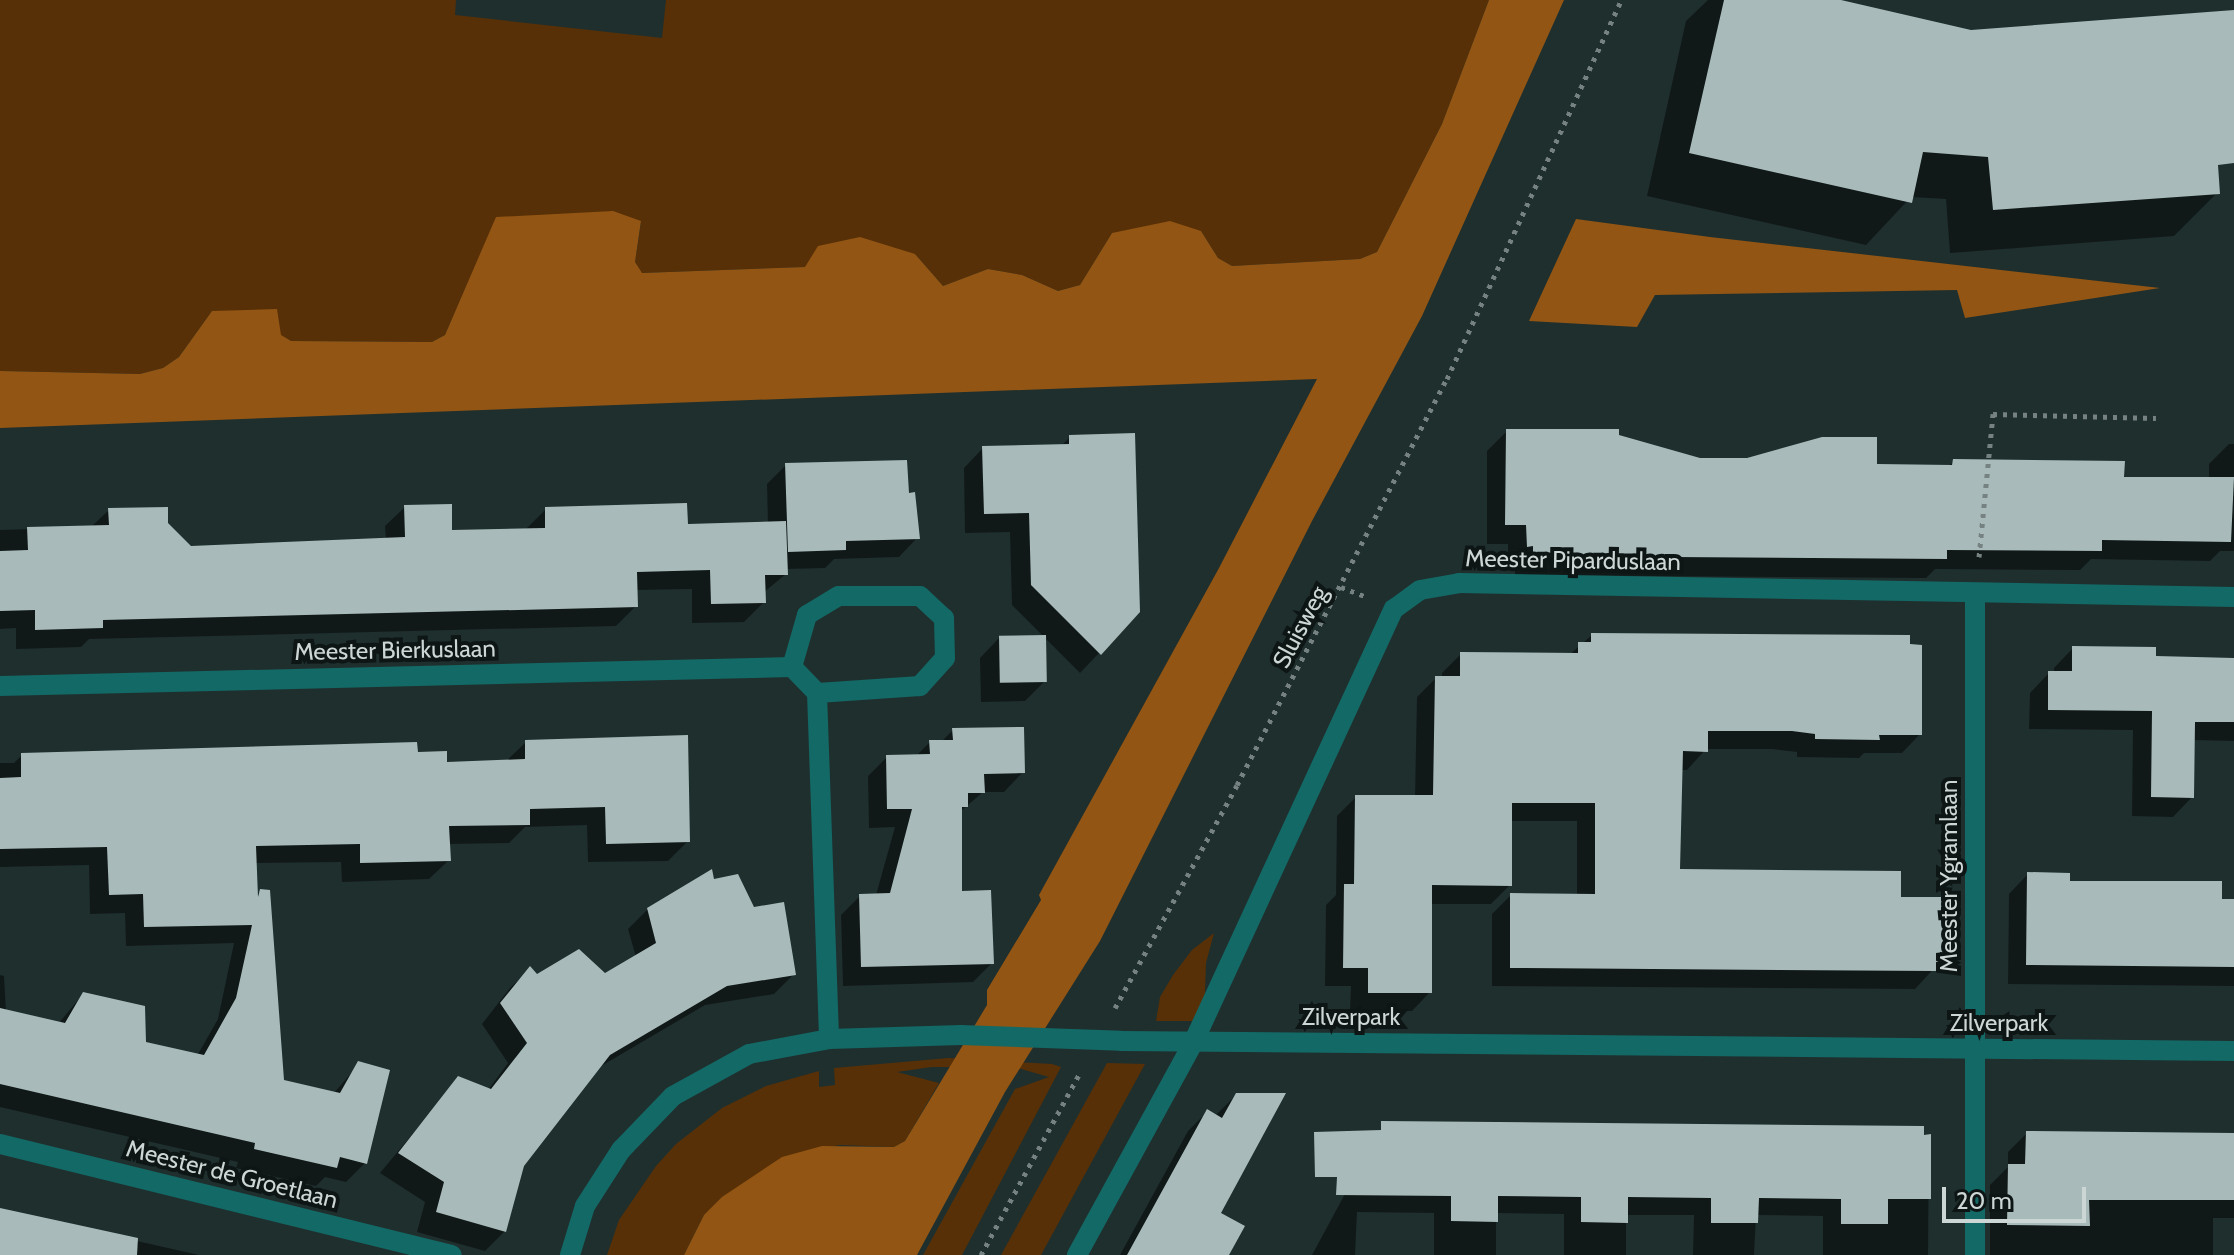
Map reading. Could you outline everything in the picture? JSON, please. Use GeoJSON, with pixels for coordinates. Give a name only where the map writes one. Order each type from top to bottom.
{"type":"FeatureCollection","features":[{"type":"Feature","properties":{"kind":"street","name":"Meester Piparduslaan"},"geometry":{"type":"LineString","coordinates":[[1077,1255],[1194,1041],[1394,609],[1420,590],[1459,583],[2234,597]]}},
{"type":"Feature","properties":{"kind":"street","name":"Meester Ygramlaan"},"geometry":{"type":"LineString","coordinates":[[1975,594],[1975,1255]]}},
{"type":"Feature","properties":{"kind":"street"},"geometry":{"type":"LineString","coordinates":[[817,693],[920,686],[945,658],[944,618],[920,596],[839,596],[807,615],[792,667],[817,693],[829,1039]]}},
{"type":"Feature","properties":{"kind":"street","name":"Meester Bierkuslaan"},"geometry":{"type":"LineString","coordinates":[[0,686],[792,667]]}},
{"type":"Feature","properties":{"kind":"street","name":"Zilverpark"},"geometry":{"type":"LineString","coordinates":[[570,1255],[585,1206],[614,1161],[673,1096],[749,1054],[829,1039],[961,1035],[1098,1040],[2234,1051]]}},
{"type":"Feature","properties":{"kind":"street","name":"Meester de Groetlaan"},"geometry":{"type":"LineString","coordinates":[[0,1144],[452,1255]]}},
{"type":"Feature","properties":{"kind":"path","name":"Sluisweg"},"geometry":{"type":"LineString","coordinates":[[981,1255],[1244,771],[1447,379],[1621,0]]}},
{"type":"Feature","properties":{"kind":"path"},"geometry":{"type":"LineString","coordinates":[[1975,594],[1993,414],[2156,418]]}},
{"type":"Feature","properties":{"kind":"shaded area"},"geometry":{"type":"Polygon","coordinates":[[[0,0],[456,0],[455,15],[662,38],[666,0],[1489,0],[1442,124],[1377,252],[1360,259],[1232,266],[1218,258],[1201,231],[1112,233],[1080,285],[1058,291],[1022,275],[988,269],[943,286],[915,254],[805,267],[641,273],[635,262],[641,222],[497,217],[445,335],[432,342],[291,341],[212,311],[179,357],[163,368],[140,374],[0,371],[0,0]]]}},
{"type":"Feature","properties":{"kind":"shaded area"},"geometry":{"type":"Polygon","coordinates":[[[1489,0],[1564,0],[1422,316],[1312,521],[1100,941],[1005,1092],[917,1255],[684,1255],[704,1215],[722,1197],[782,1157],[822,1146],[894,1147],[905,1141],[987,1005],[987,990],[1041,900],[1039,895],[1219,568],[1317,379],[0,428],[0,371],[140,374],[163,368],[179,357],[212,311],[277,309],[281,335],[291,341],[432,342],[445,335],[496,217],[613,211],[641,221],[635,262],[642,273],[805,267],[818,246],[860,237],[915,254],[943,286],[988,269],[1022,275],[1058,291],[1080,285],[1112,233],[1170,221],[1201,231],[1218,258],[1232,266],[1360,259],[1377,252],[1442,124],[1489,0]]]}},
{"type":"Feature","properties":{"kind":"shaded area"},"geometry":{"type":"Polygon","coordinates":[[[1576,219],[2160,288],[1965,318],[1957,290],[1655,295],[1637,327],[1529,321],[1576,219]]]}},
{"type":"Feature","properties":{"kind":"shaded area"},"geometry":{"type":"Polygon","coordinates":[[[1214,933],[1206,963],[1204,1021],[1156,1021],[1160,997],[1173,975],[1192,950],[1214,933]]]}},
{"type":"Feature","properties":{"kind":"shaded area"},"geometry":{"type":"Polygon","coordinates":[[[949,1058],[1061,1067],[962,1255],[923,1255],[1015,1089],[1049,1077],[1014,1067],[932,1067],[897,1072],[939,1083],[905,1141],[894,1147],[840,1145],[804,1152],[704,1215],[684,1255],[607,1255],[619,1220],[656,1166],[676,1144],[722,1108],[766,1086],[819,1071],[819,1087],[835,1085],[834,1068],[949,1058]]]}},
{"type":"Feature","properties":{"kind":"shaded area"},"geometry":{"type":"Polygon","coordinates":[[[1107,1063],[1145,1064],[1041,1255],[1001,1255],[1107,1063]]]}},
{"type":"Feature","properties":{"kind":"building"},"geometry":{"type":"Polygon","coordinates":[[[1724,0],[1841,0],[1971,30],[2234,10],[2234,163],[2218,165],[2220,194],[1993,210],[1988,157],[1923,152],[1912,203],[1689,153],[1724,0]]]}},
{"type":"Feature","properties":{"kind":"building"},"geometry":{"type":"Polygon","coordinates":[[[1506,429],[1619,429],[1619,435],[1700,458],[1747,458],[1822,437],[1877,437],[1877,464],[1952,465],[1953,459],[2125,461],[2124,477],[2234,477],[2231,542],[2102,540],[2102,551],[1947,550],[1947,559],[1533,556],[1533,546],[1527,547],[1526,525],[1505,525],[1506,429]]]}},
{"type":"Feature","properties":{"kind":"building"},"geometry":{"type":"Polygon","coordinates":[[[1135,433],[1140,612],[1101,655],[1031,585],[1029,513],[984,514],[982,446],[1069,444],[1069,435],[1135,433]]]}},
{"type":"Feature","properties":{"kind":"building"},"geometry":{"type":"Polygon","coordinates":[[[907,460],[909,493],[915,492],[920,539],[846,541],[846,550],[788,552],[785,463],[907,460]]]}},
{"type":"Feature","properties":{"kind":"building"},"geometry":{"type":"Polygon","coordinates":[[[687,503],[688,524],[786,521],[788,575],[765,575],[766,603],[711,604],[710,570],[637,572],[638,607],[103,620],[103,628],[35,630],[35,610],[0,611],[0,551],[28,550],[27,527],[109,525],[108,508],[168,507],[168,523],[191,546],[405,537],[404,505],[452,504],[452,530],[545,528],[545,507],[687,503]]]}},
{"type":"Feature","properties":{"kind":"building"},"geometry":{"type":"Polygon","coordinates":[[[1591,633],[1910,635],[1910,644],[1922,645],[1922,735],[1879,735],[1880,740],[1815,739],[1815,734],[1792,731],[1708,731],[1708,752],[1683,751],[1680,869],[1901,871],[1901,897],[1944,897],[1943,962],[1936,962],[1936,971],[1510,968],[1510,893],[1595,894],[1595,803],[1512,803],[1512,886],[1432,885],[1432,993],[1368,993],[1368,968],[1343,968],[1344,884],[1354,884],[1355,795],[1433,795],[1435,676],[1460,676],[1460,652],[1578,653],[1578,642],[1591,642],[1591,633]]]}},
{"type":"Feature","properties":{"kind":"building"},"geometry":{"type":"Polygon","coordinates":[[[1046,635],[1047,682],[1000,683],[999,636],[1046,635]]]}},
{"type":"Feature","properties":{"kind":"building"},"geometry":{"type":"Polygon","coordinates":[[[2072,646],[2156,647],[2156,656],[2234,658],[2234,722],[2195,722],[2194,798],[2151,797],[2152,711],[2048,710],[2048,671],[2072,671],[2072,646]]]}},
{"type":"Feature","properties":{"kind":"building"},"geometry":{"type":"Polygon","coordinates":[[[1024,727],[1025,773],[984,774],[985,793],[968,793],[968,807],[962,807],[962,891],[991,890],[994,964],[861,967],[859,894],[890,893],[912,809],[887,809],[886,755],[930,754],[929,740],[953,740],[952,728],[1024,727]]]}},
{"type":"Feature","properties":{"kind":"building"},"geometry":{"type":"Polygon","coordinates":[[[688,735],[690,842],[606,844],[605,807],[530,809],[530,825],[449,826],[451,861],[360,863],[360,844],[256,846],[258,897],[260,889],[270,890],[284,1080],[340,1093],[358,1061],[390,1070],[367,1164],[340,1157],[337,1168],[254,1149],[255,1143],[0,1084],[0,1008],[65,1023],[83,992],[145,1006],[146,1042],[204,1055],[236,998],[252,925],[144,927],[143,894],[109,895],[107,847],[0,849],[0,778],[21,777],[21,753],[417,742],[418,752],[447,751],[447,762],[525,759],[525,740],[688,735]]]}},
{"type":"Feature","properties":{"kind":"building"},"geometry":{"type":"Polygon","coordinates":[[[712,869],[714,879],[738,874],[754,907],[784,902],[796,975],[727,986],[610,1055],[524,1166],[506,1232],[436,1212],[444,1182],[398,1153],[458,1076],[491,1089],[527,1043],[500,1003],[530,966],[537,974],[579,949],[605,973],[656,943],[647,908],[712,869]]]}},
{"type":"Feature","properties":{"kind":"building"},"geometry":{"type":"Polygon","coordinates":[[[2027,872],[2070,873],[2070,881],[2222,881],[2222,899],[2234,899],[2234,967],[2026,965],[2027,872]]]}},
{"type":"Feature","properties":{"kind":"building"},"geometry":{"type":"Polygon","coordinates":[[[1236,1093],[1286,1093],[1221,1213],[1245,1226],[1229,1255],[1127,1255],[1207,1109],[1222,1118],[1236,1093]]]}},
{"type":"Feature","properties":{"kind":"building"},"geometry":{"type":"Polygon","coordinates":[[[1381,1121],[1924,1126],[1924,1135],[1931,1134],[1931,1199],[1888,1199],[1888,1224],[1841,1224],[1841,1199],[1759,1198],[1758,1223],[1711,1223],[1711,1198],[1628,1197],[1628,1223],[1581,1222],[1581,1197],[1498,1196],[1498,1222],[1451,1221],[1451,1196],[1336,1195],[1337,1177],[1315,1177],[1314,1132],[1381,1130],[1381,1121]]]}},
{"type":"Feature","properties":{"kind":"building"},"geometry":{"type":"Polygon","coordinates":[[[2026,1131],[2234,1133],[2234,1200],[2089,1200],[2090,1226],[2007,1225],[2008,1164],[2025,1164],[2026,1131]]]}},
{"type":"Feature","properties":{"kind":"building"},"geometry":{"type":"Polygon","coordinates":[[[0,1208],[138,1238],[137,1255],[0,1255],[0,1208]]]}}]}
